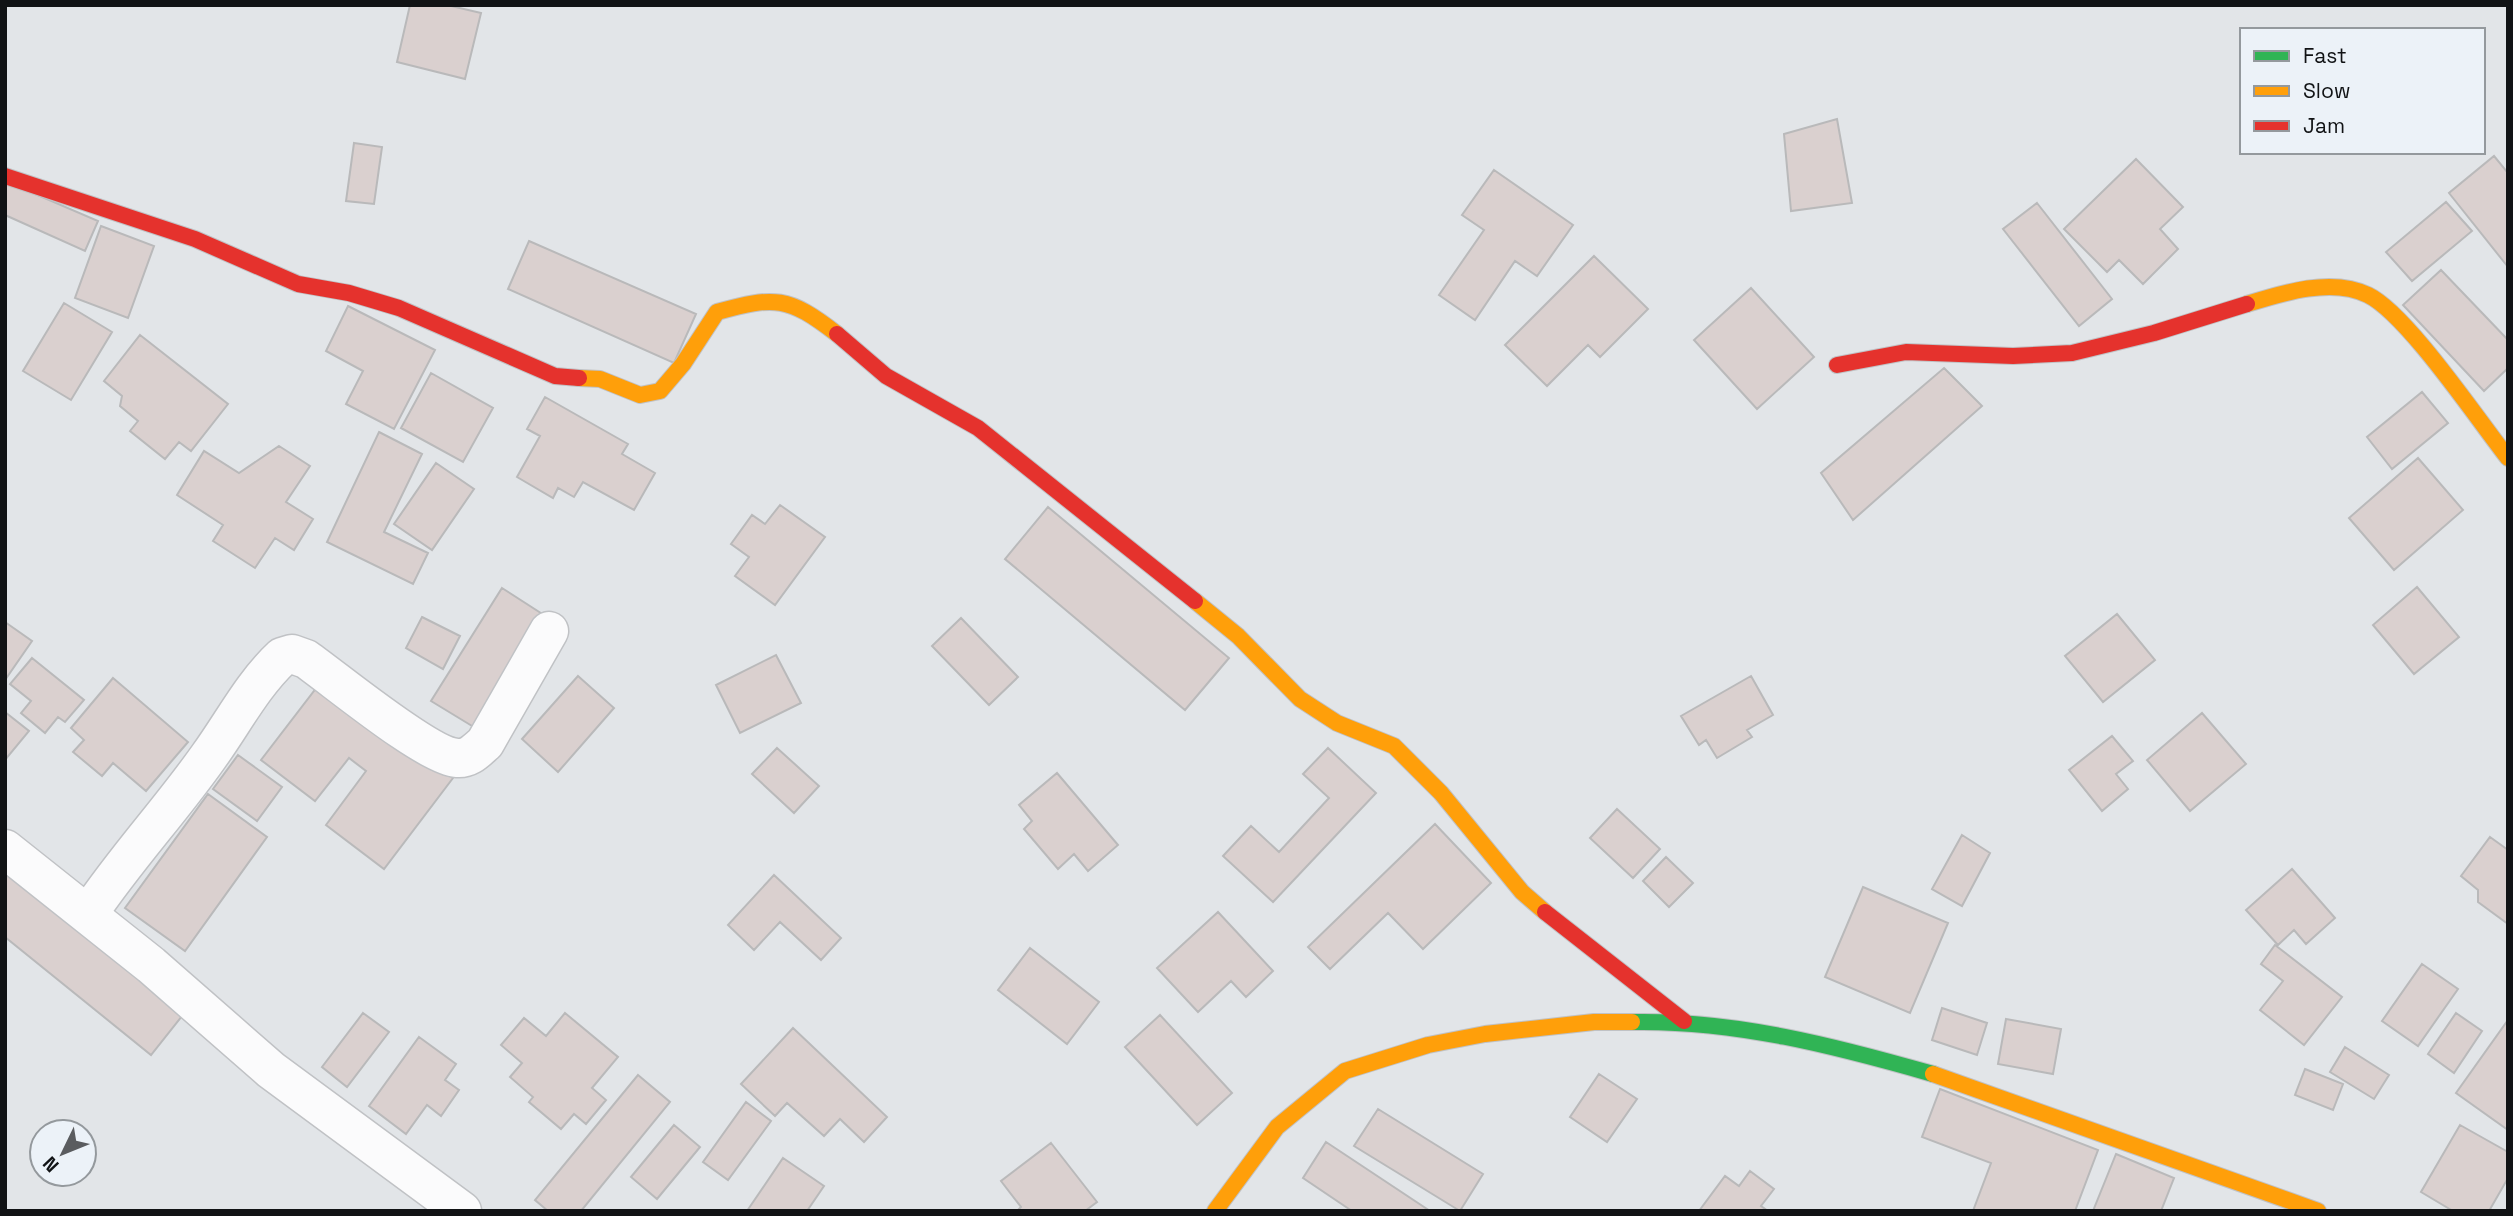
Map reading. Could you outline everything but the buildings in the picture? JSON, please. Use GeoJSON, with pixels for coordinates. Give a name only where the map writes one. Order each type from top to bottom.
{"type":"FeatureCollection","features":[{"type":"Feature","properties":{"kind":"street"},"geometry":{"type":"LineString","coordinates":[[5,176],[195,239],[298,284],[349,293],[399,308],[555,376],[600,379],[640,395],[660,391],[683,364],[717,312],[760,300],[782,301],[797,307],[834,332],[868,363],[978,428],[1072,500],[1238,636],[1311,707],[1337,723],[1394,746],[1441,793],[1522,892],[1565,929],[1684,1021]]}},
{"type":"Feature","properties":{"kind":"street"},"geometry":{"type":"LineString","coordinates":[[1837,365],[1906,352],[2013,356],[2072,353],[2154,333],[2291,290],[2342,289],[2368,295],[2400,320],[2508,458]]}},
{"type":"Feature","properties":{"kind":"street"},"geometry":{"type":"LineString","coordinates":[[89,913],[121,865],[209,757],[242,706],[282,657],[292,654],[306,659],[414,737],[443,754],[457,758],[472,755],[485,743],[550,631]]}},
{"type":"Feature","properties":{"kind":"street"},"geometry":{"type":"LineString","coordinates":[[5,849],[89,913],[271,1070],[462,1211]]}},
{"type":"Feature","properties":{"kind":"street"},"geometry":{"type":"LineString","coordinates":[[1215,1211],[1277,1127],[1345,1071],[1428,1045],[1485,1034],[1594,1022],[1684,1021],[1781,1036],[1856,1052],[1928,1073],[2318,1211]]}},
{"type":"Feature","properties":{"kind":"traffic: fast"},"geometry":{"type":"LineString","coordinates":[[1632,1022],[1709,1025],[1747,1030],[1822,1045],[1933,1074]]}},
{"type":"Feature","properties":{"kind":"traffic: slow"},"geometry":{"type":"LineString","coordinates":[[2247,304],[2291,292],[2323,287],[2339,287],[2368,295],[2384,306],[2422,345],[2508,458]]}},
{"type":"Feature","properties":{"kind":"traffic: slow"},"geometry":{"type":"LineString","coordinates":[[579,378],[600,379],[640,395],[660,391],[683,364],[717,312],[753,303],[768,302],[793,306],[837,334]]}},
{"type":"Feature","properties":{"kind":"traffic: slow"},"geometry":{"type":"LineString","coordinates":[[1195,601],[1238,636],[1300,699],[1337,723],[1394,746],[1441,793],[1522,892],[1545,912]]}},
{"type":"Feature","properties":{"kind":"traffic: slow"},"geometry":{"type":"LineString","coordinates":[[1215,1211],[1277,1127],[1345,1071],[1428,1045],[1485,1034],[1594,1022],[1632,1022]]}},
{"type":"Feature","properties":{"kind":"traffic: slow"},"geometry":{"type":"LineString","coordinates":[[1933,1074],[2318,1211]]}},
{"type":"Feature","properties":{"kind":"traffic: jam"},"geometry":{"type":"LineString","coordinates":[[5,176],[195,239],[298,284],[349,293],[399,308],[555,376],[579,378]]}},
{"type":"Feature","properties":{"kind":"traffic: jam"},"geometry":{"type":"LineString","coordinates":[[1837,365],[1906,352],[2013,356],[2072,353],[2154,333],[2247,304]]}},
{"type":"Feature","properties":{"kind":"traffic: jam"},"geometry":{"type":"LineString","coordinates":[[837,334],[886,376],[978,428],[1195,601]]}},
{"type":"Feature","properties":{"kind":"traffic: jam"},"geometry":{"type":"LineString","coordinates":[[1545,912],[1684,1021]]}}]}
